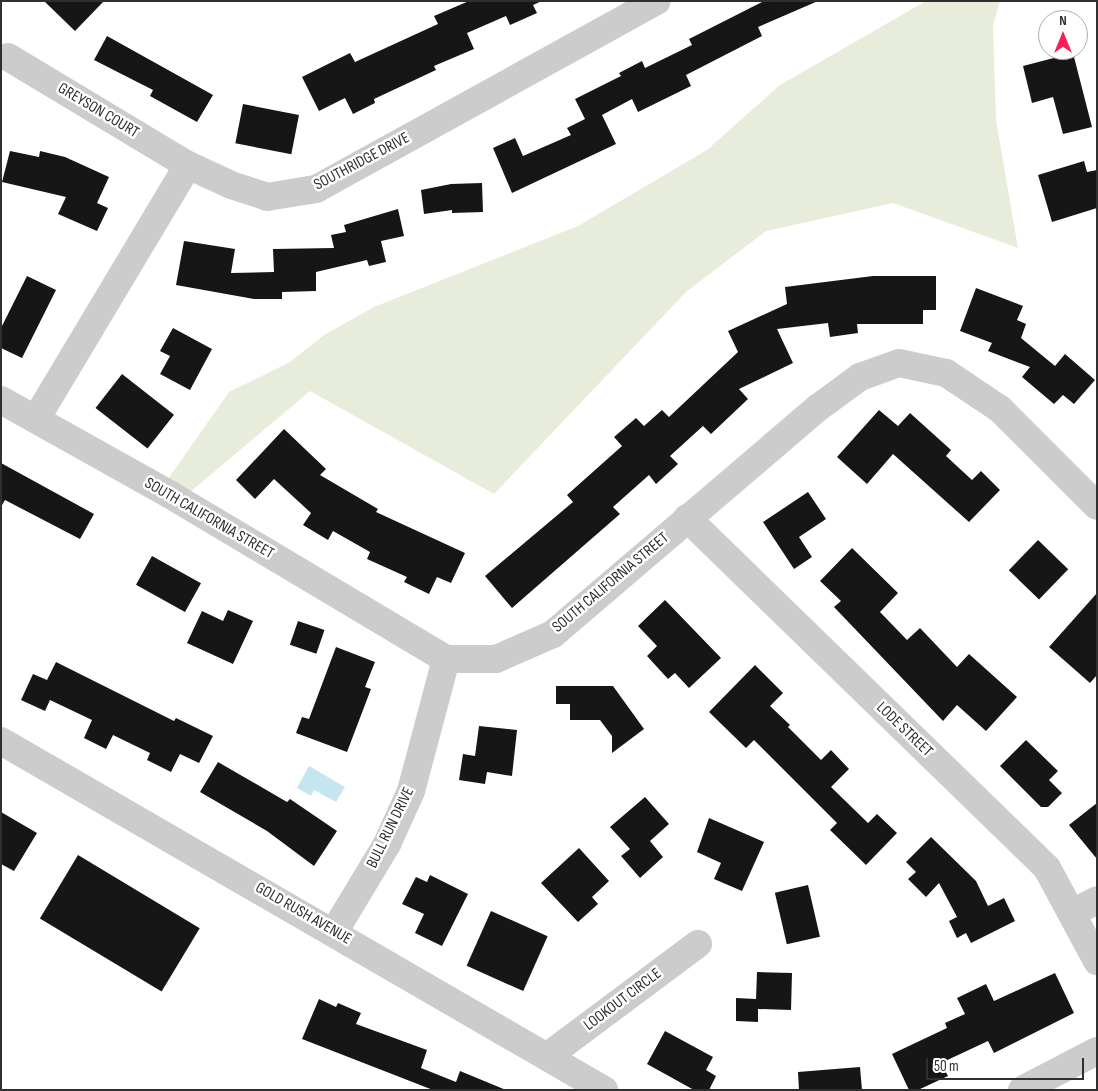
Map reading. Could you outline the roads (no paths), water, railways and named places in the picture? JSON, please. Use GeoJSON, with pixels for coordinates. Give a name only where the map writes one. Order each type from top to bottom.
{"type":"FeatureCollection","features":[{"type":"Feature","properties":{"kind":"street","name":"SOUTHRIDGE DRIVE"},"geometry":{"type":"LineString","coordinates":[[188,165],[231,185],[267,198],[316,189],[656,1]]}},
{"type":"Feature","properties":{"kind":"street","name":"GREYSON COURT"},"geometry":{"type":"LineString","coordinates":[[8,57],[188,165]]}},
{"type":"Feature","properties":{"kind":"street"},"geometry":{"type":"LineString","coordinates":[[36,419],[188,165]]}},
{"type":"Feature","properties":{"kind":"street","name":"SOUTH CALIFORNIA STREET"},"geometry":{"type":"LineString","coordinates":[[1,400],[446,659],[496,659],[553,634],[819,407],[860,378],[899,363],[946,373],[1000,409],[1097,506]]}},
{"type":"Feature","properties":{"kind":"street","name":"LODE STREET"},"geometry":{"type":"LineString","coordinates":[[687,518],[1047,868],[1097,961]]}},
{"type":"Feature","properties":{"kind":"street","name":"BULL RUN DRIVE"},"geometry":{"type":"LineString","coordinates":[[334,932],[386,844],[411,791],[446,659]]}},
{"type":"Feature","properties":{"kind":"street","name":"GOLD RUSH AVENUE"},"geometry":{"type":"LineString","coordinates":[[1,740],[549,1055],[604,1090]]}},
{"type":"Feature","properties":{"kind":"street"},"geometry":{"type":"LineString","coordinates":[[1072,913],[1097,900]]}},
{"type":"Feature","properties":{"kind":"street","name":"LOOKOUT CIRCLE"},"geometry":{"type":"LineString","coordinates":[[549,1055],[698,944]]}},
{"type":"Feature","properties":{"kind":"street"},"geometry":{"type":"LineString","coordinates":[[1022,1090],[1097,1052]]}},
{"type":"Feature","properties":{"kind":"water"},"geometry":{"type":"Polygon","coordinates":[[[309,766],[345,787],[336,802],[314,790],[311,796],[297,788],[309,766]]]}}]}
